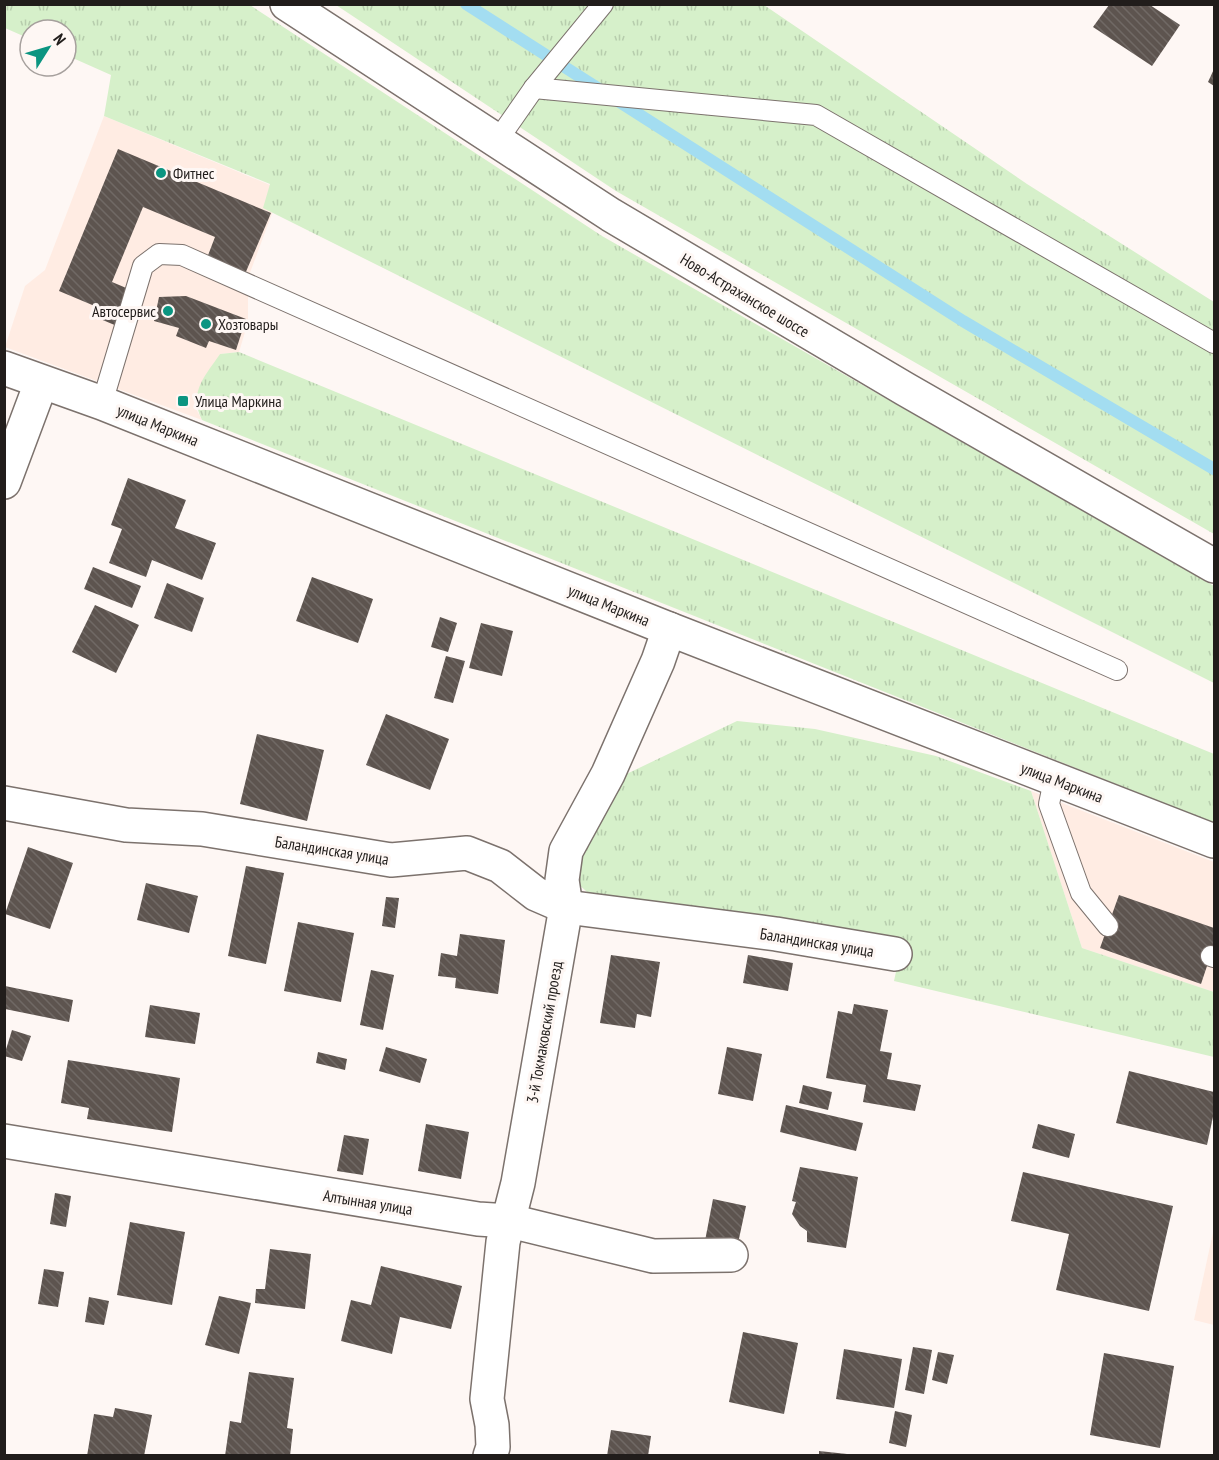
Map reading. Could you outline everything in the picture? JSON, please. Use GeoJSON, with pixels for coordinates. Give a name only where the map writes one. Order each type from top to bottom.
{"type":"FeatureCollection","features":[{"type":"Feature","properties":{"kind":"street","name":"Ново-Астраханское шоссе"},"geometry":{"type":"LineString","coordinates":[[287,4],[621,222],[905,389],[1215,566]]}},
{"type":"Feature","properties":{"kind":"street","name":"улица Маркина"},"geometry":{"type":"LineString","coordinates":[[4,368],[102,403],[1054,780],[1215,841]]}},
{"type":"Feature","properties":{"kind":"street"},"geometry":{"type":"LineString","coordinates":[[4,482],[41,383]]}},
{"type":"Feature","properties":{"kind":"street","name":"3-й Токмаковский проезд"},"geometry":{"type":"LineString","coordinates":[[490,1455],[493,1447],[492,1425],[487,1399],[503,1242],[510,1221],[566,907],[562,880],[566,851],[608,774],[658,661],[669,628]]}},
{"type":"Feature","properties":{"kind":"street","name":"Баландинская улица"},"geometry":{"type":"LineString","coordinates":[[4,803],[126,825],[202,829],[391,860],[467,853],[500,867],[536,894],[566,907],[776,934],[895,954]]}},
{"type":"Feature","properties":{"kind":"street","name":"Алтынная улица"},"geometry":{"type":"LineString","coordinates":[[4,1141],[454,1216],[510,1221],[653,1256],[731,1255]]}},
{"type":"Feature","properties":{"kind":"lane"},"geometry":{"type":"LineString","coordinates":[[497,141],[534,88],[603,4]]}},
{"type":"Feature","properties":{"kind":"lane"},"geometry":{"type":"LineString","coordinates":[[534,88],[816,115],[1215,343]]}},
{"type":"Feature","properties":{"kind":"lane"},"geometry":{"type":"LineString","coordinates":[[102,403],[143,266],[159,254],[182,255],[1117,670]]}},
{"type":"Feature","properties":{"kind":"lane"},"geometry":{"type":"LineString","coordinates":[[1054,780],[1049,804],[1081,892],[1108,926]]}},
{"type":"Feature","properties":{"kind":"shaded area"},"geometry":{"type":"Polygon","coordinates":[[[104,116],[270,185],[273,211],[248,278],[248,322],[239,352],[220,354],[195,407],[202,420],[5,347],[25,286],[45,270],[104,116]]]}},
{"type":"Feature","properties":{"kind":"shaded area"},"geometry":{"type":"Polygon","coordinates":[[[1031,791],[1214,862],[1214,992],[1082,948],[1031,791]]]}},
{"type":"Feature","properties":{"kind":"shaded area"},"geometry":{"type":"Polygon","coordinates":[[[1214,1228],[1214,1325],[1194,1320],[1214,1228]]]}},
{"type":"Feature","properties":{"kind":"green space"},"geometry":{"type":"Polygon","coordinates":[[[5,4],[250,5],[602,236],[1214,586],[1214,683],[263,208],[270,184],[104,116],[111,75],[78,60],[78,18],[18,18],[18,34],[5,28],[5,4]]]}},
{"type":"Feature","properties":{"kind":"green space"},"geometry":{"type":"Polygon","coordinates":[[[336,5],[764,5],[1027,184],[1214,302],[1214,534],[616,191],[336,5]]]}},
{"type":"Feature","properties":{"kind":"green space"},"geometry":{"type":"Polygon","coordinates":[[[239,352],[1214,754],[1214,823],[202,420],[197,401],[204,377],[220,354],[239,352]]]}},
{"type":"Feature","properties":{"kind":"green space"},"geometry":{"type":"Polygon","coordinates":[[[737,721],[815,729],[936,756],[1031,791],[1082,948],[1214,992],[1214,1057],[894,981],[902,944],[595,899],[577,883],[578,856],[614,780],[737,721]]]}},
{"type":"Feature","properties":{"kind":"building"},"geometry":{"type":"Polygon","coordinates":[[[1109,5],[1150,5],[1180,25],[1152,66],[1093,27],[1109,5]]]}},
{"type":"Feature","properties":{"kind":"building"},"geometry":{"type":"Polygon","coordinates":[[[1214,69],[1214,86],[1208,82],[1214,69]]]}},
{"type":"Feature","properties":{"kind":"building"},"geometry":{"type":"Polygon","coordinates":[[[118,149],[271,213],[245,274],[207,258],[215,237],[143,207],[112,282],[131,290],[117,326],[93,316],[97,307],[59,291],[118,149]]]}},
{"type":"Feature","properties":{"kind":"building","name":"Хозтовары"},"geometry":{"type":"Polygon","coordinates":[[[186,296],[246,319],[236,350],[209,341],[206,348],[176,336],[179,328],[154,321],[159,297],[186,296]]]}},
{"type":"Feature","properties":{"kind":"building"},"geometry":{"type":"Polygon","coordinates":[[[128,478],[186,500],[175,528],[216,543],[202,580],[152,560],[146,577],[109,563],[122,529],[111,525],[128,478]]]}},
{"type":"Feature","properties":{"kind":"building"},"geometry":{"type":"Polygon","coordinates":[[[93,567],[141,586],[132,608],[84,589],[93,567]]]}},
{"type":"Feature","properties":{"kind":"building"},"geometry":{"type":"Polygon","coordinates":[[[312,577],[373,599],[358,643],[296,621],[312,577]]]}},
{"type":"Feature","properties":{"kind":"building"},"geometry":{"type":"Polygon","coordinates":[[[167,583],[204,598],[192,632],[154,618],[167,583]]]}},
{"type":"Feature","properties":{"kind":"building"},"geometry":{"type":"Polygon","coordinates":[[[95,605],[139,625],[116,673],[72,652],[95,605]]]}},
{"type":"Feature","properties":{"kind":"building"},"geometry":{"type":"Polygon","coordinates":[[[440,617],[457,623],[448,652],[431,647],[440,617]]]}},
{"type":"Feature","properties":{"kind":"building"},"geometry":{"type":"Polygon","coordinates":[[[481,623],[513,631],[502,676],[469,668],[481,623]]]}},
{"type":"Feature","properties":{"kind":"building"},"geometry":{"type":"Polygon","coordinates":[[[446,656],[465,661],[453,703],[434,698],[446,656]]]}},
{"type":"Feature","properties":{"kind":"building"},"geometry":{"type":"Polygon","coordinates":[[[386,714],[449,739],[430,790],[366,765],[386,714]]]}},
{"type":"Feature","properties":{"kind":"building"},"geometry":{"type":"Polygon","coordinates":[[[257,734],[324,750],[307,821],[240,804],[257,734]]]}},
{"type":"Feature","properties":{"kind":"building"},"geometry":{"type":"Polygon","coordinates":[[[28,847],[73,863],[50,929],[5,914],[28,847]]]}},
{"type":"Feature","properties":{"kind":"building"},"geometry":{"type":"Polygon","coordinates":[[[246,866],[284,873],[266,964],[228,956],[246,866]]]}},
{"type":"Feature","properties":{"kind":"building"},"geometry":{"type":"Polygon","coordinates":[[[146,883],[198,896],[189,933],[137,920],[146,883]]]}},
{"type":"Feature","properties":{"kind":"building"},"geometry":{"type":"Polygon","coordinates":[[[1119,895],[1214,928],[1214,945],[1201,984],[1100,948],[1119,895]]]}},
{"type":"Feature","properties":{"kind":"building"},"geometry":{"type":"Polygon","coordinates":[[[386,897],[399,898],[395,928],[382,926],[386,897]]]}},
{"type":"Feature","properties":{"kind":"building"},"geometry":{"type":"Polygon","coordinates":[[[298,922],[354,933],[341,1002],[284,991],[298,922]]]}},
{"type":"Feature","properties":{"kind":"building"},"geometry":{"type":"Polygon","coordinates":[[[460,934],[505,940],[498,994],[455,988],[456,978],[438,976],[441,953],[457,956],[460,934]]]}},
{"type":"Feature","properties":{"kind":"building"},"geometry":{"type":"Polygon","coordinates":[[[611,955],[660,962],[651,1017],[637,1014],[635,1028],[600,1023],[611,955]]]}},
{"type":"Feature","properties":{"kind":"building"},"geometry":{"type":"Polygon","coordinates":[[[748,955],[793,963],[788,991],[743,983],[748,955]]]}},
{"type":"Feature","properties":{"kind":"building"},"geometry":{"type":"Polygon","coordinates":[[[371,970],[394,975],[383,1030],[360,1025],[371,970]]]}},
{"type":"Feature","properties":{"kind":"building"},"geometry":{"type":"Polygon","coordinates":[[[5,986],[73,1000],[69,1022],[5,1009],[5,986]]]}},
{"type":"Feature","properties":{"kind":"building"},"geometry":{"type":"Polygon","coordinates":[[[854,1004],[888,1010],[880,1051],[892,1053],[887,1079],[921,1085],[915,1111],[863,1102],[866,1085],[826,1078],[838,1011],[852,1014],[854,1004]]]}},
{"type":"Feature","properties":{"kind":"building"},"geometry":{"type":"Polygon","coordinates":[[[150,1005],[200,1013],[195,1044],[145,1037],[150,1005]]]}},
{"type":"Feature","properties":{"kind":"building"},"geometry":{"type":"Polygon","coordinates":[[[12,1030],[31,1036],[22,1061],[4,1056],[12,1030]]]}},
{"type":"Feature","properties":{"kind":"building"},"geometry":{"type":"Polygon","coordinates":[[[386,1047],[427,1059],[420,1083],[379,1071],[386,1047]]]}},
{"type":"Feature","properties":{"kind":"building"},"geometry":{"type":"Polygon","coordinates":[[[727,1047],[762,1054],[753,1101],[718,1094],[727,1047]]]}},
{"type":"Feature","properties":{"kind":"building"},"geometry":{"type":"Polygon","coordinates":[[[318,1052],[347,1059],[345,1070],[316,1063],[318,1052]]]}},
{"type":"Feature","properties":{"kind":"building"},"geometry":{"type":"Polygon","coordinates":[[[68,1060],[180,1078],[172,1132],[87,1119],[89,1108],[61,1103],[68,1060]]]}},
{"type":"Feature","properties":{"kind":"building"},"geometry":{"type":"Polygon","coordinates":[[[1129,1071],[1214,1092],[1214,1112],[1207,1145],[1116,1123],[1129,1071]]]}},
{"type":"Feature","properties":{"kind":"building"},"geometry":{"type":"Polygon","coordinates":[[[803,1085],[832,1092],[828,1110],[799,1103],[803,1085]]]}},
{"type":"Feature","properties":{"kind":"building"},"geometry":{"type":"Polygon","coordinates":[[[786,1105],[863,1123],[856,1151],[780,1132],[786,1105]]]}},
{"type":"Feature","properties":{"kind":"building"},"geometry":{"type":"Polygon","coordinates":[[[426,1124],[469,1132],[461,1179],[418,1171],[426,1124]]]}},
{"type":"Feature","properties":{"kind":"building"},"geometry":{"type":"Polygon","coordinates":[[[1038,1124],[1075,1134],[1069,1158],[1032,1148],[1038,1124]]]}},
{"type":"Feature","properties":{"kind":"building"},"geometry":{"type":"Polygon","coordinates":[[[344,1135],[369,1139],[363,1175],[337,1171],[344,1135]]]}},
{"type":"Feature","properties":{"kind":"building"},"geometry":{"type":"Polygon","coordinates":[[[800,1167],[858,1177],[846,1248],[807,1242],[807,1231],[800,1226],[792,1214],[796,1202],[792,1201],[800,1167]]]}},
{"type":"Feature","properties":{"kind":"building"},"geometry":{"type":"Polygon","coordinates":[[[1023,1172],[1173,1206],[1149,1311],[1056,1290],[1069,1234],[1011,1221],[1023,1172]]]}},
{"type":"Feature","properties":{"kind":"building"},"geometry":{"type":"Polygon","coordinates":[[[55,1193],[71,1196],[66,1227],[50,1224],[55,1193]]]}},
{"type":"Feature","properties":{"kind":"building"},"geometry":{"type":"Polygon","coordinates":[[[713,1199],[746,1206],[737,1248],[705,1241],[713,1199]]]}},
{"type":"Feature","properties":{"kind":"building"},"geometry":{"type":"Polygon","coordinates":[[[130,1222],[185,1232],[172,1305],[117,1295],[130,1222]]]}},
{"type":"Feature","properties":{"kind":"building"},"geometry":{"type":"Polygon","coordinates":[[[270,1249],[311,1254],[305,1309],[255,1303],[256,1289],[265,1289],[270,1249]]]}},
{"type":"Feature","properties":{"kind":"building"},"geometry":{"type":"Polygon","coordinates":[[[381,1266],[462,1286],[451,1329],[400,1317],[392,1354],[341,1341],[351,1300],[371,1305],[381,1266]]]}},
{"type":"Feature","properties":{"kind":"building"},"geometry":{"type":"Polygon","coordinates":[[[44,1269],[64,1272],[58,1307],[38,1304],[44,1269]]]}},
{"type":"Feature","properties":{"kind":"building"},"geometry":{"type":"Polygon","coordinates":[[[219,1296],[251,1303],[239,1354],[205,1345],[219,1296]]]}},
{"type":"Feature","properties":{"kind":"building"},"geometry":{"type":"Polygon","coordinates":[[[89,1297],[109,1301],[104,1325],[85,1322],[89,1297]]]}},
{"type":"Feature","properties":{"kind":"building"},"geometry":{"type":"Polygon","coordinates":[[[743,1332],[798,1343],[784,1414],[729,1402],[743,1332]]]}},
{"type":"Feature","properties":{"kind":"building"},"geometry":{"type":"Polygon","coordinates":[[[913,1347],[932,1350],[924,1394],[905,1390],[913,1347]]]}},
{"type":"Feature","properties":{"kind":"building"},"geometry":{"type":"Polygon","coordinates":[[[844,1349],[902,1359],[894,1408],[836,1399],[844,1349]]]}},
{"type":"Feature","properties":{"kind":"building"},"geometry":{"type":"Polygon","coordinates":[[[938,1352],[954,1355],[947,1384],[932,1380],[938,1352]]]}},
{"type":"Feature","properties":{"kind":"building"},"geometry":{"type":"Polygon","coordinates":[[[1104,1353],[1174,1366],[1160,1448],[1090,1435],[1104,1353]]]}},
{"type":"Feature","properties":{"kind":"building"},"geometry":{"type":"Polygon","coordinates":[[[249,1372],[294,1378],[287,1428],[293,1429],[290,1456],[225,1456],[230,1421],[241,1423],[249,1372]]]}},
{"type":"Feature","properties":{"kind":"building"},"geometry":{"type":"Polygon","coordinates":[[[115,1408],[152,1415],[144,1456],[87,1456],[94,1414],[113,1417],[115,1408]]]}},
{"type":"Feature","properties":{"kind":"building"},"geometry":{"type":"Polygon","coordinates":[[[895,1411],[912,1415],[906,1447],[889,1443],[895,1411]]]}},
{"type":"Feature","properties":{"kind":"building"},"geometry":{"type":"Polygon","coordinates":[[[611,1430],[651,1436],[648,1456],[607,1456],[611,1430]]]}},
{"type":"Feature","properties":{"kind":"building"},"geometry":{"type":"Polygon","coordinates":[[[819,1451],[847,1454],[847,1456],[819,1456],[819,1451]]]}},
{"type":"Feature","properties":{"kind":"waterway"},"geometry":{"type":"LineString","coordinates":[[466,4],[963,321],[1214,469]]}},
{"type":"Feature","properties":{"kind":"place","name":"Фитнес"},"geometry":{"type":"Point","coordinates":[161,173]}},
{"type":"Feature","properties":{"kind":"place","name":"Автосервис"},"geometry":{"type":"Point","coordinates":[168,311]}},
{"type":"Feature","properties":{"kind":"place","name":"Хозтовары"},"geometry":{"type":"Point","coordinates":[206,324]}},
{"type":"Feature","properties":{"kind":"place","name":"Улица Маркина"},"geometry":{"type":"Point","coordinates":[183,401]}}]}
